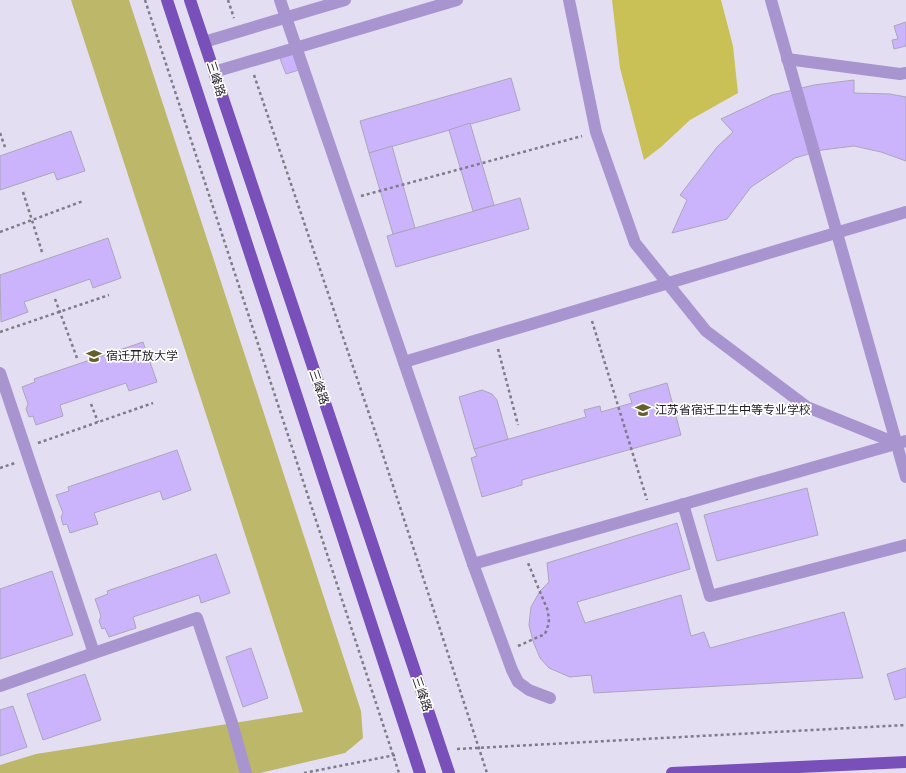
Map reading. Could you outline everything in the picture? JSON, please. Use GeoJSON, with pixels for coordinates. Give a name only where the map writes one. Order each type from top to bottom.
{"type":"FeatureCollection","features":[{"type":"Feature","properties":{"kind":"main road","name":"三峰路"},"geometry":{"type":"LineString","coordinates":[[167,0],[420,773]]}},
{"type":"Feature","properties":{"kind":"main road","name":"三峰路"},"geometry":{"type":"LineString","coordinates":[[190,0],[449,773]]}},
{"type":"Feature","properties":{"kind":"main road"},"geometry":{"type":"LineString","coordinates":[[672,773],[906,762]]}},
{"type":"Feature","properties":{"kind":"lane"},"geometry":{"type":"LineString","coordinates":[[280,0],[473,564],[505,651],[518,682],[529,690],[550,698]]}},
{"type":"Feature","properties":{"kind":"lane"},"geometry":{"type":"LineString","coordinates":[[204,42],[345,0]]}},
{"type":"Feature","properties":{"kind":"lane"},"geometry":{"type":"LineString","coordinates":[[214,72],[456,0]]}},
{"type":"Feature","properties":{"kind":"lane"},"geometry":{"type":"LineString","coordinates":[[569,0],[596,132],[635,243],[706,331],[806,407],[901,442]]}},
{"type":"Feature","properties":{"kind":"lane"},"geometry":{"type":"LineString","coordinates":[[771,0],[837,233],[901,442],[906,477]]}},
{"type":"Feature","properties":{"kind":"lane"},"geometry":{"type":"LineString","coordinates":[[788,59],[900,74],[906,73]]}},
{"type":"Feature","properties":{"kind":"lane"},"geometry":{"type":"LineString","coordinates":[[404,362],[906,212]]}},
{"type":"Feature","properties":{"kind":"lane"},"geometry":{"type":"LineString","coordinates":[[0,373],[94,653]]}},
{"type":"Feature","properties":{"kind":"lane"},"geometry":{"type":"LineString","coordinates":[[473,564],[901,442]]}},
{"type":"Feature","properties":{"kind":"lane"},"geometry":{"type":"LineString","coordinates":[[683,504],[710,596],[906,545]]}},
{"type":"Feature","properties":{"kind":"lane"},"geometry":{"type":"LineString","coordinates":[[0,686],[197,618],[232,723],[246,773]]}},
{"type":"Feature","properties":{"kind":"path"},"geometry":{"type":"LineString","coordinates":[[145,0],[399,773]]}},
{"type":"Feature","properties":{"kind":"path"},"geometry":{"type":"LineString","coordinates":[[228,0],[239,31]]}},
{"type":"Feature","properties":{"kind":"path"},"geometry":{"type":"LineString","coordinates":[[249,61],[380,445],[487,773]]}},
{"type":"Feature","properties":{"kind":"path"},"geometry":{"type":"LineString","coordinates":[[348,200],[596,132]]}},
{"type":"Feature","properties":{"kind":"path"},"geometry":{"type":"LineString","coordinates":[[0,133],[5,147]]}},
{"type":"Feature","properties":{"kind":"path"},"geometry":{"type":"LineString","coordinates":[[23,192],[42,252]]}},
{"type":"Feature","properties":{"kind":"path"},"geometry":{"type":"LineString","coordinates":[[0,232],[83,201]]}},
{"type":"Feature","properties":{"kind":"path"},"geometry":{"type":"LineString","coordinates":[[0,332],[110,295]]}},
{"type":"Feature","properties":{"kind":"path"},"geometry":{"type":"LineString","coordinates":[[55,298],[77,358]]}},
{"type":"Feature","properties":{"kind":"path"},"geometry":{"type":"LineString","coordinates":[[588,307],[651,513]]}},
{"type":"Feature","properties":{"kind":"path"},"geometry":{"type":"LineString","coordinates":[[494,335],[518,424]]}},
{"type":"Feature","properties":{"kind":"path"},"geometry":{"type":"LineString","coordinates":[[25,447],[153,403]]}},
{"type":"Feature","properties":{"kind":"path"},"geometry":{"type":"LineString","coordinates":[[91,404],[98,422]]}},
{"type":"Feature","properties":{"kind":"path"},"geometry":{"type":"LineString","coordinates":[[505,651],[545,634],[549,623],[548,611],[522,550]]}},
{"type":"Feature","properties":{"kind":"path"},"geometry":{"type":"LineString","coordinates":[[441,750],[906,725]]}},
{"type":"Feature","properties":{"kind":"path"},"geometry":{"type":"LineString","coordinates":[[304,773],[413,752]]}},
{"type":"Feature","properties":{"kind":"shaded area"},"geometry":{"type":"Polygon","coordinates":[[[71,0],[129,0],[361,711],[363,738],[345,753],[260,773],[0,773],[0,765],[36,754],[303,712],[71,0]]]}},
{"type":"Feature","properties":{"kind":"shaded area"},"geometry":{"type":"Polygon","coordinates":[[[612,0],[721,0],[733,46],[738,93],[690,120],[661,147],[644,160],[620,68],[612,0]]]}},
{"type":"Feature","properties":{"kind":"building"},"geometry":{"type":"Polygon","coordinates":[[[906,22],[906,46],[894,49],[892,40],[898,39],[894,26],[906,22]]]}},
{"type":"Feature","properties":{"kind":"building"},"geometry":{"type":"Polygon","coordinates":[[[292,51],[299,70],[286,74],[279,56],[292,51]]]}},
{"type":"Feature","properties":{"kind":"building"},"geometry":{"type":"Polygon","coordinates":[[[511,78],[520,110],[369,153],[360,121],[511,78]]]}},
{"type":"Feature","properties":{"kind":"building"},"geometry":{"type":"Polygon","coordinates":[[[854,80],[854,93],[890,94],[906,97],[906,161],[881,152],[854,146],[822,150],[795,158],[751,187],[727,219],[672,233],[687,200],[680,195],[717,147],[733,132],[721,119],[772,95],[814,85],[854,80]]]}},
{"type":"Feature","properties":{"kind":"building"},"geometry":{"type":"Polygon","coordinates":[[[470,123],[494,205],[473,211],[449,130],[470,123]]]}},
{"type":"Feature","properties":{"kind":"building"},"geometry":{"type":"Polygon","coordinates":[[[71,131],[85,171],[57,180],[54,172],[0,190],[0,156],[71,131]]]}},
{"type":"Feature","properties":{"kind":"building"},"geometry":{"type":"Polygon","coordinates":[[[392,146],[415,228],[393,234],[369,153],[392,146]]]}},
{"type":"Feature","properties":{"kind":"building"},"geometry":{"type":"Polygon","coordinates":[[[520,198],[529,229],[396,267],[387,236],[520,198]]]}},
{"type":"Feature","properties":{"kind":"building"},"geometry":{"type":"Polygon","coordinates":[[[108,238],[121,278],[93,288],[90,279],[24,302],[28,312],[1,322],[0,275],[108,238]]]}},
{"type":"Feature","properties":{"kind":"building"},"geometry":{"type":"Polygon","coordinates":[[[143,342],[157,382],[129,391],[126,383],[60,405],[63,416],[36,425],[33,416],[29,417],[26,409],[28,404],[22,387],[35,382],[34,379],[143,342]]]}},
{"type":"Feature","properties":{"kind":"building"},"geometry":{"type":"Polygon","coordinates":[[[667,383],[681,435],[522,480],[522,485],[482,497],[471,458],[477,456],[474,449],[586,417],[584,410],[600,406],[601,412],[632,403],[629,394],[667,383]]]}},
{"type":"Feature","properties":{"kind":"building"},"geometry":{"type":"Polygon","coordinates":[[[482,390],[492,394],[497,400],[508,439],[474,449],[459,397],[482,390]]]}},
{"type":"Feature","properties":{"kind":"building"},"geometry":{"type":"Polygon","coordinates":[[[177,450],[191,490],[163,500],[160,491],[94,513],[98,524],[70,533],[67,524],[63,525],[61,517],[63,513],[56,495],[69,491],[68,487],[177,450]]]}},
{"type":"Feature","properties":{"kind":"building"},"geometry":{"type":"Polygon","coordinates":[[[807,488],[818,535],[717,561],[704,515],[807,488]]]}},
{"type":"Feature","properties":{"kind":"building"},"geometry":{"type":"Polygon","coordinates":[[[677,523],[690,569],[577,602],[585,623],[681,595],[691,636],[704,632],[710,648],[844,612],[863,678],[594,693],[591,675],[570,677],[549,668],[540,658],[533,641],[529,625],[531,607],[540,591],[549,582],[547,563],[677,523]]]}},
{"type":"Feature","properties":{"kind":"building"},"geometry":{"type":"Polygon","coordinates":[[[216,554],[230,593],[201,603],[199,595],[133,617],[136,628],[109,637],[105,628],[102,629],[99,621],[101,616],[95,599],[108,594],[107,591],[216,554]]]}},
{"type":"Feature","properties":{"kind":"building"},"geometry":{"type":"Polygon","coordinates":[[[52,571],[73,635],[0,659],[0,589],[52,571]]]}},
{"type":"Feature","properties":{"kind":"building"},"geometry":{"type":"Polygon","coordinates":[[[251,648],[268,698],[243,707],[226,657],[251,648]]]}},
{"type":"Feature","properties":{"kind":"building"},"geometry":{"type":"Polygon","coordinates":[[[906,668],[906,697],[895,700],[887,674],[906,668]]]}},
{"type":"Feature","properties":{"kind":"building"},"geometry":{"type":"Polygon","coordinates":[[[85,674],[101,720],[43,740],[27,694],[85,674]]]}},
{"type":"Feature","properties":{"kind":"building"},"geometry":{"type":"Polygon","coordinates":[[[13,706],[27,747],[0,756],[0,710],[13,706]]]}},
{"type":"Feature","properties":{"kind":"place","name":"宿迁开放大学"},"geometry":{"type":"Point","coordinates":[94,356]}},
{"type":"Feature","properties":{"kind":"place","name":"江苏省宿迁卫生中等专业学校"},"geometry":{"type":"Point","coordinates":[643,410]}}]}
